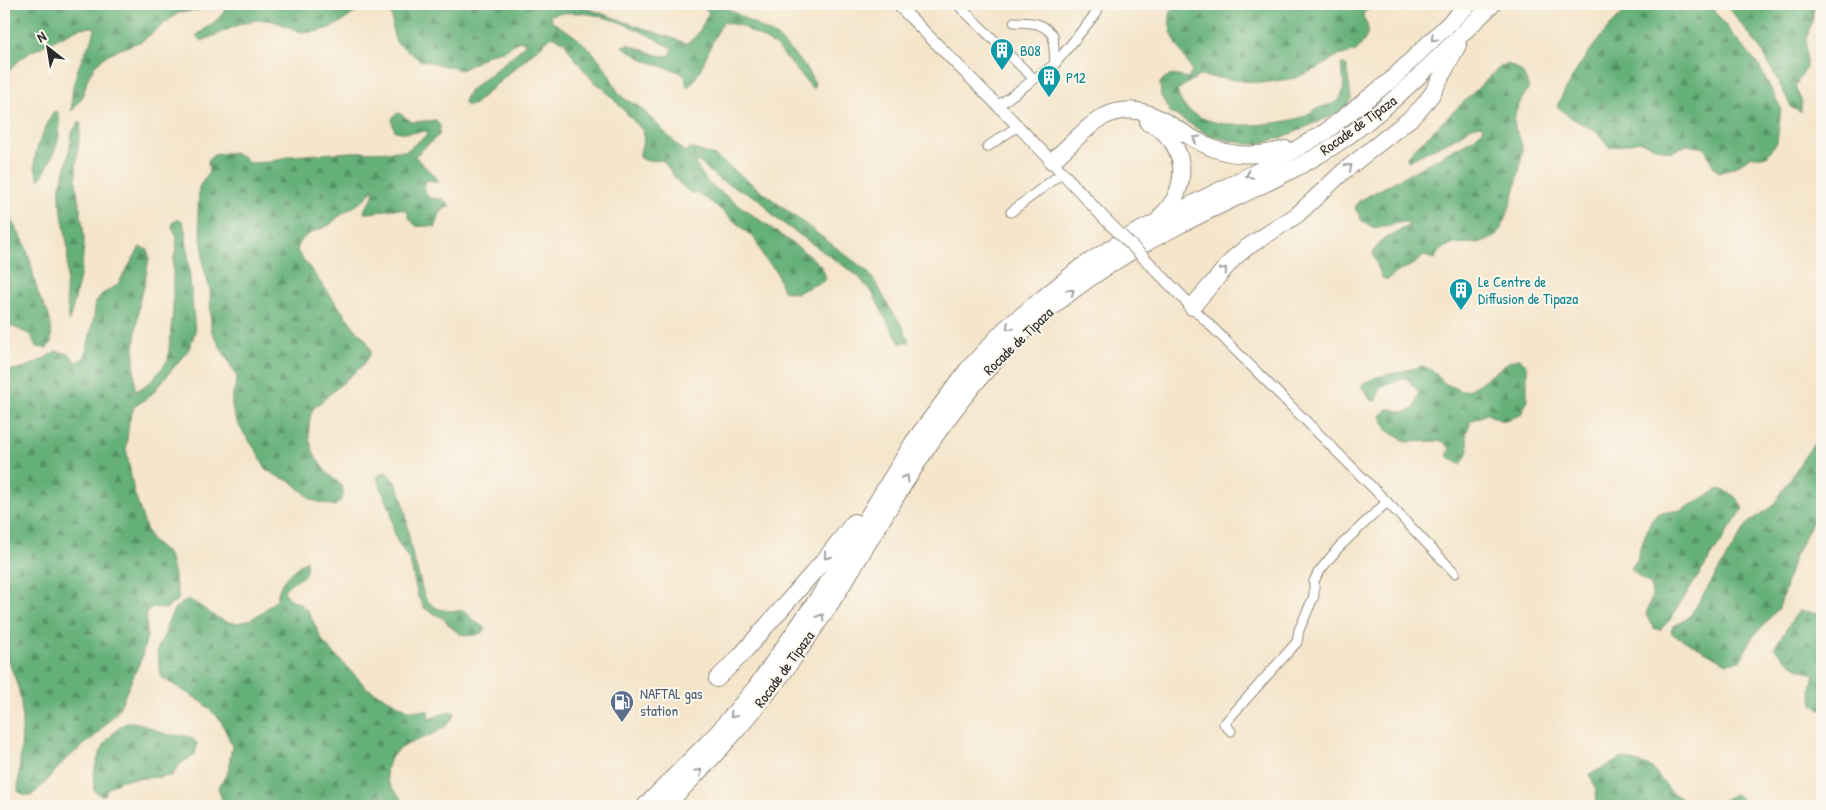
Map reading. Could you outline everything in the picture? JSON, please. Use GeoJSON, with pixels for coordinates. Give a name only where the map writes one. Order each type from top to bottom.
{"type":"FeatureCollection","features":[{"type":"Feature","properties":{"kind":"highway","name":"Rocade de Tipaza"},"geometry":{"type":"LineString","coordinates":[[645,806],[718,732],[756,687],[820,595],[914,441],[968,369],[1006,328],[1081,267],[1133,234],[1268,166],[1324,132],[1391,80],[1469,4]]}},
{"type":"Feature","properties":{"kind":"highway","name":"Rocade de Tipaza"},"geometry":{"type":"LineString","coordinates":[[665,806],[729,741],[768,693],[804,645],[939,428],[966,394],[1015,340],[1091,276],[1146,243],[1297,167],[1341,141],[1368,122],[1402,93],[1494,4]]}},
{"type":"Feature","properties":{"kind":"highway"},"geometry":{"type":"LineString","coordinates":[[1192,307],[1234,258],[1297,215],[1344,171],[1411,118],[1422,107],[1432,94],[1467,29]]}},
{"type":"Feature","properties":{"kind":"highway"},"geometry":{"type":"LineString","coordinates":[[1058,167],[1102,118],[1114,112],[1131,110],[1148,114],[1162,119],[1202,144],[1217,150],[1233,153],[1267,154],[1305,142],[1324,132]]}},
{"type":"Feature","properties":{"kind":"highway"},"geometry":{"type":"LineString","coordinates":[[1058,167],[1110,124],[1123,120],[1138,120],[1152,124],[1165,133],[1174,145],[1180,158],[1182,173],[1180,188],[1166,211],[1155,222],[1133,234]]}},
{"type":"Feature","properties":{"kind":"highway"},"geometry":{"type":"LineString","coordinates":[[717,679],[741,655],[825,559],[858,518],[882,494]]}},
{"type":"Feature","properties":{"kind":"street"},"geometry":{"type":"LineString","coordinates":[[897,4],[948,57],[999,105],[1102,216],[1387,502],[1455,573]]}},
{"type":"Feature","properties":{"kind":"street"},"geometry":{"type":"LineString","coordinates":[[957,4],[1034,79]]}},
{"type":"Feature","properties":{"kind":"street"},"geometry":{"type":"LineString","coordinates":[[999,105],[1055,64],[1097,12],[1099,4]]}},
{"type":"Feature","properties":{"kind":"street"},"geometry":{"type":"LineString","coordinates":[[1014,22],[1039,23],[1054,35],[1055,64]]}},
{"type":"Feature","properties":{"kind":"street"},"geometry":{"type":"LineString","coordinates":[[987,147],[1018,126]]}},
{"type":"Feature","properties":{"kind":"street"},"geometry":{"type":"LineString","coordinates":[[1011,212],[1058,167]]}},
{"type":"Feature","properties":{"kind":"street"},"geometry":{"type":"LineString","coordinates":[[1231,731],[1224,724],[1296,642],[1299,630],[1314,596],[1314,581],[1318,573],[1339,547],[1387,502]]}},
{"type":"Feature","properties":{"kind":"green space"},"geometry":{"type":"Polygon","coordinates":[[[4,4],[369,4],[338,24],[320,31],[301,32],[274,21],[258,20],[241,24],[201,41],[196,36],[218,19],[227,8],[218,7],[178,13],[142,41],[108,54],[95,65],[87,80],[83,96],[72,111],[72,96],[76,73],[93,38],[95,27],[79,28],[29,53],[17,62],[4,77],[4,4]]]}},
{"type":"Feature","properties":{"kind":"green space"},"geometry":{"type":"Polygon","coordinates":[[[385,4],[525,4],[545,7],[548,4],[575,4],[686,43],[697,34],[709,12],[699,4],[720,4],[777,37],[804,65],[815,83],[813,89],[776,46],[741,26],[723,22],[699,72],[687,88],[685,76],[679,72],[644,60],[622,46],[628,44],[657,55],[669,56],[673,49],[645,33],[614,20],[598,16],[582,13],[550,15],[552,22],[574,36],[594,54],[605,68],[617,91],[625,99],[638,105],[684,152],[691,148],[715,156],[867,271],[903,327],[909,342],[900,343],[874,295],[858,276],[774,217],[761,200],[718,179],[699,162],[694,162],[708,183],[810,256],[822,267],[826,278],[824,281],[796,293],[783,291],[776,271],[764,258],[755,239],[714,204],[698,194],[689,192],[678,182],[663,160],[647,161],[640,158],[644,139],[643,131],[602,87],[595,83],[574,58],[564,41],[552,36],[473,105],[465,105],[464,101],[469,91],[521,49],[526,42],[519,41],[503,51],[489,54],[462,70],[420,60],[396,42],[393,33],[392,16],[385,4]]]}},
{"type":"Feature","properties":{"kind":"green space"},"geometry":{"type":"Polygon","coordinates":[[[1174,4],[1370,4],[1369,9],[1363,13],[1368,32],[1356,51],[1335,57],[1324,65],[1296,78],[1262,83],[1199,76],[1177,90],[1183,104],[1195,115],[1211,121],[1229,124],[1268,124],[1301,117],[1316,109],[1333,104],[1342,94],[1344,85],[1341,64],[1345,64],[1351,99],[1343,111],[1281,138],[1258,144],[1247,144],[1210,136],[1170,112],[1161,96],[1160,83],[1166,77],[1188,78],[1192,72],[1171,31],[1170,14],[1174,4]]]}},
{"type":"Feature","properties":{"kind":"green space"},"geometry":{"type":"Polygon","coordinates":[[[1633,4],[1709,4],[1758,64],[1781,108],[1777,142],[1767,156],[1751,156],[1737,166],[1719,173],[1712,164],[1705,148],[1687,145],[1670,152],[1639,141],[1610,148],[1598,133],[1567,115],[1557,106],[1572,78],[1590,51],[1610,26],[1633,4]]]}},
{"type":"Feature","properties":{"kind":"green space"},"geometry":{"type":"Polygon","coordinates":[[[1726,4],[1814,4],[1812,22],[1806,40],[1806,67],[1795,87],[1801,100],[1801,112],[1792,108],[1763,53],[1726,4]]]}},
{"type":"Feature","properties":{"kind":"green space"},"geometry":{"type":"Polygon","coordinates":[[[1507,64],[1522,72],[1529,88],[1515,115],[1514,124],[1522,144],[1522,156],[1514,192],[1506,217],[1498,233],[1492,238],[1477,243],[1447,246],[1434,259],[1424,256],[1388,280],[1382,278],[1373,254],[1379,242],[1410,225],[1404,222],[1374,228],[1362,221],[1355,208],[1359,201],[1473,139],[1484,129],[1481,125],[1472,127],[1455,138],[1408,161],[1407,156],[1500,67],[1507,64]]]}},
{"type":"Feature","properties":{"kind":"green space"},"geometry":{"type":"Polygon","coordinates":[[[57,111],[60,129],[56,147],[40,180],[36,172],[36,154],[41,137],[53,112],[57,111]]]}},
{"type":"Feature","properties":{"kind":"green space"},"geometry":{"type":"Polygon","coordinates":[[[399,113],[412,122],[436,120],[440,126],[439,135],[415,156],[440,182],[426,180],[424,189],[429,198],[443,199],[450,206],[440,214],[436,227],[416,226],[409,218],[407,211],[401,209],[364,213],[373,197],[373,188],[363,200],[330,224],[305,237],[297,251],[354,327],[366,340],[371,350],[364,364],[313,409],[310,418],[309,436],[314,452],[323,468],[343,489],[342,497],[335,506],[312,500],[292,482],[265,469],[258,453],[236,421],[232,401],[237,377],[211,330],[210,290],[203,265],[198,215],[199,187],[209,172],[208,161],[213,155],[233,153],[241,156],[249,163],[269,162],[291,156],[406,151],[428,134],[428,131],[406,133],[395,131],[392,123],[393,118],[399,113]]]}},
{"type":"Feature","properties":{"kind":"green space"},"geometry":{"type":"Polygon","coordinates":[[[79,121],[81,124],[76,181],[84,242],[81,272],[69,322],[66,294],[68,249],[60,202],[60,186],[67,164],[72,133],[79,121]]]}},
{"type":"Feature","properties":{"kind":"green space"},"geometry":{"type":"Polygon","coordinates":[[[4,172],[10,182],[9,215],[24,242],[38,293],[50,319],[51,344],[47,348],[36,347],[31,335],[4,323],[4,172]]]}},
{"type":"Feature","properties":{"kind":"green space"},"geometry":{"type":"Polygon","coordinates":[[[180,219],[183,222],[186,236],[195,332],[189,349],[151,395],[134,407],[129,422],[126,448],[134,492],[147,531],[152,541],[166,552],[170,558],[179,599],[166,609],[153,607],[146,613],[147,635],[142,657],[118,711],[95,736],[64,761],[32,795],[24,795],[18,791],[22,709],[17,684],[4,652],[4,370],[25,367],[56,351],[69,354],[76,362],[85,357],[95,304],[101,295],[118,284],[140,247],[148,250],[149,258],[140,298],[134,349],[135,392],[152,381],[168,360],[173,309],[173,262],[177,236],[172,227],[173,222],[180,219]]]}},
{"type":"Feature","properties":{"kind":"green space"},"geometry":{"type":"Polygon","coordinates":[[[1520,358],[1527,367],[1527,399],[1521,415],[1502,421],[1487,414],[1471,421],[1466,433],[1469,450],[1461,465],[1447,456],[1450,448],[1442,441],[1407,442],[1387,430],[1381,416],[1384,412],[1389,409],[1405,412],[1414,409],[1419,392],[1406,378],[1380,387],[1377,401],[1370,400],[1361,385],[1377,377],[1423,366],[1432,370],[1444,383],[1461,391],[1468,390],[1510,361],[1520,358]]]}},
{"type":"Feature","properties":{"kind":"green space"},"geometry":{"type":"Polygon","coordinates":[[[1822,434],[1822,503],[1794,558],[1779,608],[1752,638],[1740,661],[1727,663],[1674,635],[1671,632],[1673,626],[1690,616],[1748,523],[1772,507],[1807,453],[1822,434]]]}},
{"type":"Feature","properties":{"kind":"green space"},"geometry":{"type":"Polygon","coordinates":[[[385,472],[392,478],[401,495],[412,551],[426,599],[439,609],[464,611],[486,629],[480,634],[470,636],[460,634],[444,619],[424,608],[418,597],[410,561],[397,541],[391,512],[377,478],[381,473],[385,472]]]}},
{"type":"Feature","properties":{"kind":"green space"},"geometry":{"type":"Polygon","coordinates":[[[1719,489],[1734,496],[1743,509],[1670,620],[1660,630],[1654,628],[1646,615],[1652,596],[1651,585],[1638,576],[1631,568],[1637,560],[1641,544],[1654,516],[1659,513],[1682,510],[1719,489]]]}},
{"type":"Feature","properties":{"kind":"green space"},"geometry":{"type":"Polygon","coordinates":[[[306,560],[307,567],[303,576],[287,586],[284,591],[288,598],[300,604],[308,611],[323,642],[367,688],[408,710],[428,711],[429,719],[450,711],[455,713],[449,723],[441,730],[409,744],[392,756],[387,767],[387,779],[407,806],[224,806],[218,788],[228,772],[232,745],[220,719],[202,702],[161,677],[157,652],[175,608],[188,599],[227,622],[243,622],[264,611],[277,599],[278,592],[284,581],[306,560]]]}},
{"type":"Feature","properties":{"kind":"green space"},"geometry":{"type":"Polygon","coordinates":[[[1822,608],[1822,710],[1813,704],[1811,689],[1814,674],[1792,664],[1774,648],[1799,610],[1815,613],[1822,608]]]}},
{"type":"Feature","properties":{"kind":"green space"},"geometry":{"type":"Polygon","coordinates":[[[128,722],[142,724],[162,733],[189,737],[197,743],[195,755],[181,763],[172,776],[121,780],[107,789],[105,795],[100,795],[94,790],[97,760],[112,734],[128,722]]]}},
{"type":"Feature","properties":{"kind":"green space"},"geometry":{"type":"Polygon","coordinates":[[[1623,758],[1651,767],[1672,793],[1696,806],[1597,806],[1596,790],[1590,774],[1623,758]]]}},
{"type":"Feature","properties":{"kind":"green space"},"geometry":{"type":"Polygon","coordinates":[[[1735,793],[1749,806],[1715,806],[1735,793]]]}},
{"type":"Feature","properties":{"kind":"place","name":"B08"},"geometry":{"type":"Point","coordinates":[1002,71]}},
{"type":"Feature","properties":{"kind":"place","name":"P12"},"geometry":{"type":"Point","coordinates":[1049,98]}},
{"type":"Feature","properties":{"kind":"place","name":"Le Centre de Diffusion de Tipaza"},"geometry":{"type":"Point","coordinates":[1461,311]}},
{"type":"Feature","properties":{"kind":"place","name":"NAFTAL gas station"},"geometry":{"type":"Point","coordinates":[622,723]}}]}
